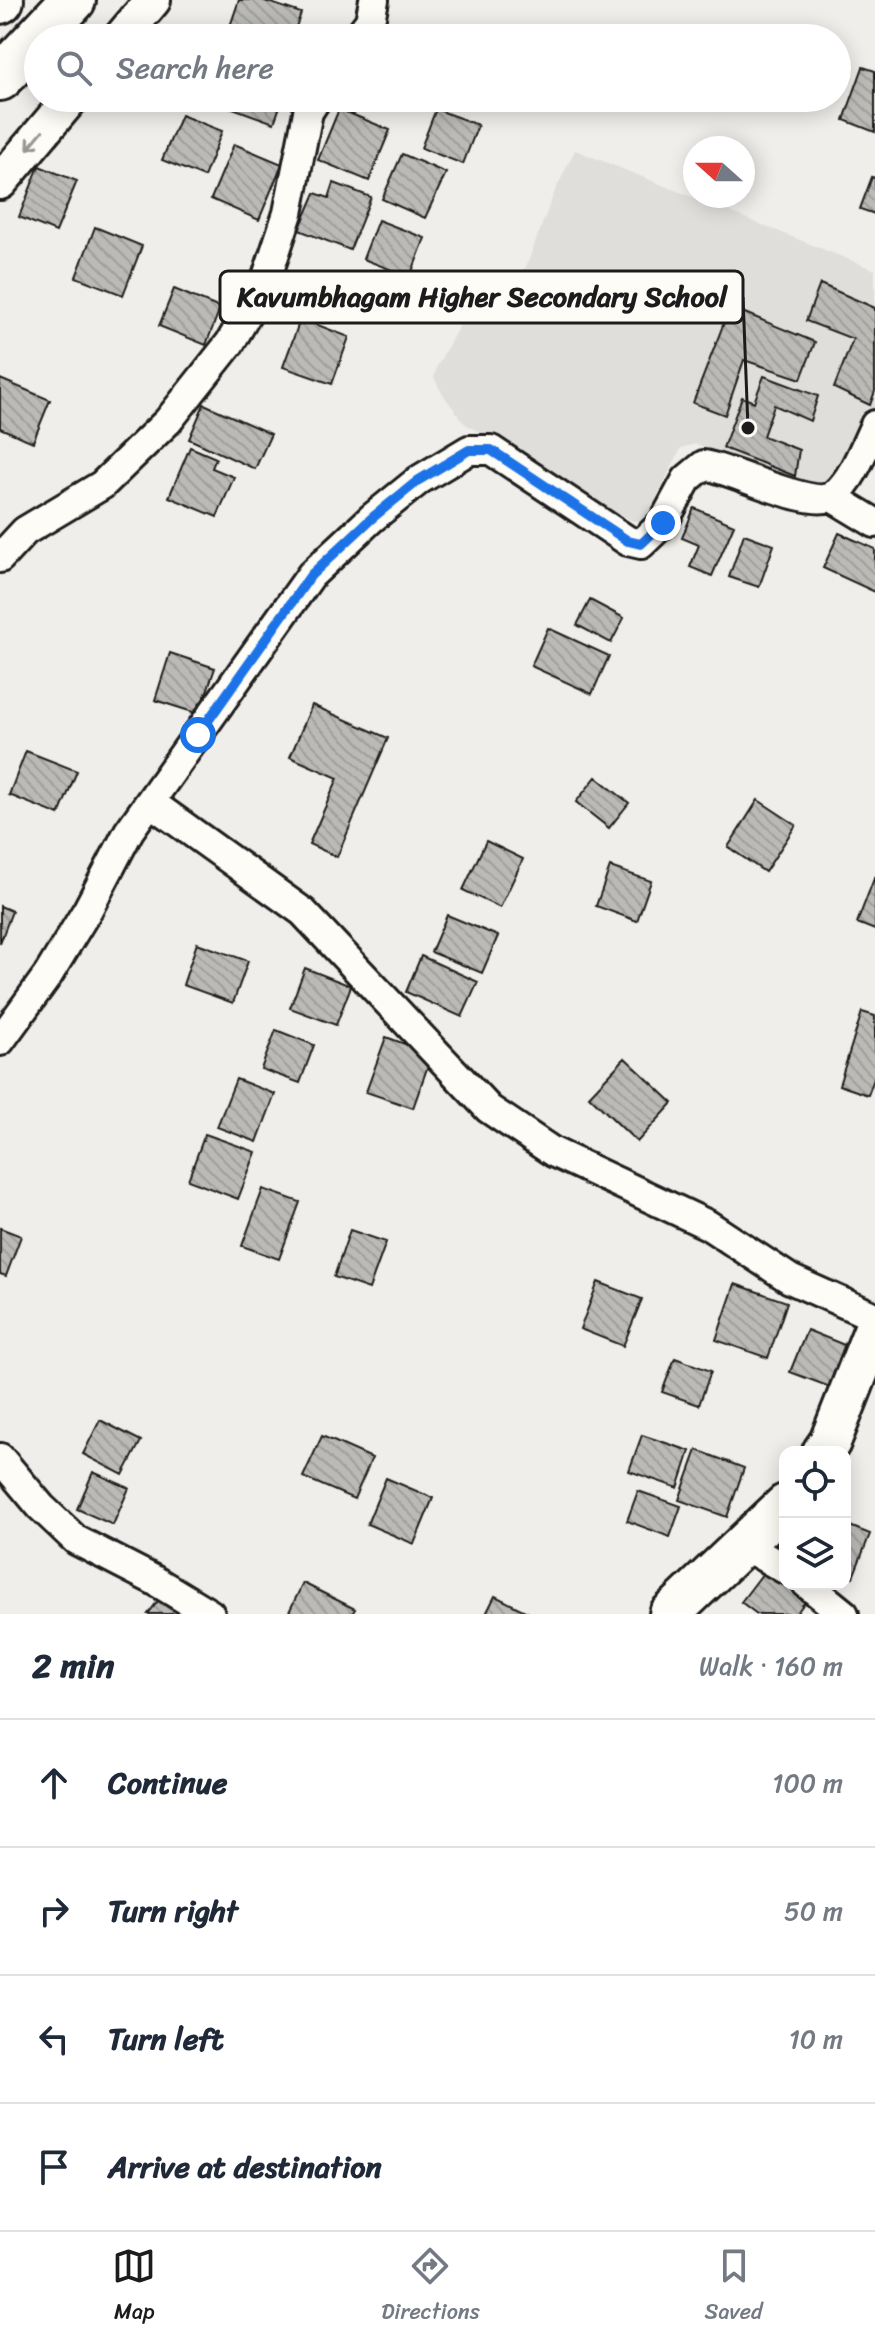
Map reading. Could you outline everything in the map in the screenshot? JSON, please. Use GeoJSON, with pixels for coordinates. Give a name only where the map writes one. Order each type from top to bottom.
{"type":"FeatureCollection","features":[{"type":"Feature","properties":{"kind":"highway"},"geometry":{"type":"LineString","coordinates":[[51,24],[73,0]]}},
{"type":"Feature","properties":{"kind":"highway"},"geometry":{"type":"LineString","coordinates":[[0,78],[24,52]]}},
{"type":"Feature","properties":{"kind":"main road"},"geometry":{"type":"LineString","coordinates":[[827,1446],[875,1328]]}},
{"type":"Feature","properties":{"kind":"main road"},"geometry":{"type":"LineString","coordinates":[[670,1614],[779,1511]]}},
{"type":"Feature","properties":{"kind":"street"},"geometry":{"type":"LineString","coordinates":[[133,24],[153,0]]}},
{"type":"Feature","properties":{"kind":"street"},"geometry":{"type":"LineString","coordinates":[[368,24],[374,0]]}},
{"type":"Feature","properties":{"kind":"street"},"geometry":{"type":"LineString","coordinates":[[0,182],[59,112]]}},
{"type":"Feature","properties":{"kind":"street"},"geometry":{"type":"LineString","coordinates":[[0,558],[25,531],[102,485],[168,421],[230,343],[265,283],[288,213],[308,112]]}},
{"type":"Feature","properties":{"kind":"street"},"geometry":{"type":"LineString","coordinates":[[0,1041],[48,975],[88,909],[129,831],[311,575],[419,480],[469,450],[491,450],[628,541],[641,544],[663,523],[687,479],[704,465],[724,468],[780,491],[818,501],[832,497],[847,480],[875,425]]}},
{"type":"Feature","properties":{"kind":"street"},"geometry":{"type":"LineString","coordinates":[[832,497],[875,523]]}},
{"type":"Feature","properties":{"kind":"street"},"geometry":{"type":"LineString","coordinates":[[150,802],[303,912],[489,1109],[553,1152],[708,1225],[790,1279],[875,1317]]}},
{"type":"Feature","properties":{"kind":"street"},"geometry":{"type":"LineString","coordinates":[[0,1458],[41,1507],[76,1540],[154,1580],[210,1614]]}},
{"type":"Feature","properties":{"kind":"street"},"geometry":{"type":"LineString","coordinates":[[745,1546],[779,1566]]}},
{"type":"Feature","properties":{"kind":"street"},"geometry":{"type":"LineString","coordinates":[[814,1590],[844,1614]]}},
{"type":"Feature","properties":{"kind":"shaded area"},"geometry":{"type":"Polygon","coordinates":[[[575,150],[683,193],[683,208],[720,208],[875,270],[875,412],[830,483],[818,489],[804,486],[696,444],[681,448],[650,511],[641,521],[633,521],[464,423],[434,378],[437,366],[459,326],[526,267],[554,193],[575,150]]]}},
{"type":"Feature","properties":{"kind":"building"},"geometry":{"type":"Polygon","coordinates":[[[239,0],[262,0],[301,13],[297,24],[231,24],[239,0]]]}},
{"type":"Feature","properties":{"kind":"building"},"geometry":{"type":"Polygon","coordinates":[[[863,67],[875,71],[875,132],[844,120],[847,112],[851,112],[851,100],[863,67]]]}},
{"type":"Feature","properties":{"kind":"building"},"geometry":{"type":"Polygon","coordinates":[[[244,112],[278,112],[274,123],[244,112]]]}},
{"type":"Feature","properties":{"kind":"building"},"geometry":{"type":"Polygon","coordinates":[[[338,112],[346,112],[390,130],[369,181],[318,160],[338,112]]]}},
{"type":"Feature","properties":{"kind":"building"},"geometry":{"type":"Polygon","coordinates":[[[435,112],[444,112],[478,125],[463,164],[421,148],[435,112]]]}},
{"type":"Feature","properties":{"kind":"building"},"geometry":{"type":"Polygon","coordinates":[[[181,115],[222,131],[204,177],[162,160],[181,115]]]}},
{"type":"Feature","properties":{"kind":"building"},"geometry":{"type":"Polygon","coordinates":[[[234,144],[282,164],[259,220],[211,199],[234,144]]]}},
{"type":"Feature","properties":{"kind":"building"},"geometry":{"type":"Polygon","coordinates":[[[402,154],[446,173],[425,218],[382,199],[402,154]]]}},
{"type":"Feature","properties":{"kind":"building"},"geometry":{"type":"Polygon","coordinates":[[[39,166],[77,181],[56,232],[19,217],[39,166]]]}},
{"type":"Feature","properties":{"kind":"building"},"geometry":{"type":"Polygon","coordinates":[[[872,177],[875,178],[875,214],[860,209],[872,177]]]}},
{"type":"Feature","properties":{"kind":"building"},"geometry":{"type":"Polygon","coordinates":[[[334,183],[371,197],[350,250],[299,230],[315,193],[329,198],[334,183]]]}},
{"type":"Feature","properties":{"kind":"building"},"geometry":{"type":"Polygon","coordinates":[[[378,220],[425,238],[410,277],[363,259],[378,220]]]}},
{"type":"Feature","properties":{"kind":"building"},"geometry":{"type":"Polygon","coordinates":[[[95,227],[142,246],[123,295],[76,277],[95,227]]]}},
{"type":"Feature","properties":{"kind":"building"},"geometry":{"type":"Polygon","coordinates":[[[820,284],[875,308],[875,391],[870,405],[834,388],[853,339],[806,321],[820,284]]]}},
{"type":"Feature","properties":{"kind":"building"},"geometry":{"type":"Polygon","coordinates":[[[174,289],[220,308],[206,345],[159,326],[174,289]]]}},
{"type":"Feature","properties":{"kind":"building"},"geometry":{"type":"Polygon","coordinates":[[[730,307],[815,342],[801,379],[744,360],[725,415],[693,403],[730,307]]]}},
{"type":"Feature","properties":{"kind":"building"},"geometry":{"type":"Polygon","coordinates":[[[304,309],[319,314],[315,324],[349,337],[332,384],[283,367],[304,309]]]}},
{"type":"Feature","properties":{"kind":"building"},"geometry":{"type":"Polygon","coordinates":[[[764,376],[818,396],[810,421],[774,405],[763,436],[799,450],[795,476],[723,448],[742,397],[754,402],[764,376]]]}},
{"type":"Feature","properties":{"kind":"building"},"geometry":{"type":"Polygon","coordinates":[[[0,379],[50,400],[33,442],[0,428],[0,379]]]}},
{"type":"Feature","properties":{"kind":"building"},"geometry":{"type":"Polygon","coordinates":[[[204,404],[271,434],[255,469],[189,439],[204,404]]]}},
{"type":"Feature","properties":{"kind":"building"},"geometry":{"type":"Polygon","coordinates":[[[190,447],[216,458],[212,468],[234,477],[217,517],[169,497],[190,447]]]}},
{"type":"Feature","properties":{"kind":"building"},"geometry":{"type":"Polygon","coordinates":[[[694,508],[734,525],[712,576],[690,567],[699,545],[682,538],[694,508]]]}},
{"type":"Feature","properties":{"kind":"building"},"geometry":{"type":"Polygon","coordinates":[[[839,533],[875,549],[875,592],[823,568],[839,533]]]}},
{"type":"Feature","properties":{"kind":"building"},"geometry":{"type":"Polygon","coordinates":[[[744,534],[774,545],[759,587],[729,577],[744,534]]]}},
{"type":"Feature","properties":{"kind":"building"},"geometry":{"type":"Polygon","coordinates":[[[590,600],[624,618],[611,643],[577,625],[590,600]]]}},
{"type":"Feature","properties":{"kind":"building"},"geometry":{"type":"Polygon","coordinates":[[[548,628],[609,656],[592,694],[531,666],[548,628]]]}},
{"type":"Feature","properties":{"kind":"building"},"geometry":{"type":"Polygon","coordinates":[[[170,653],[215,668],[199,714],[155,700],[170,653]]]}},
{"type":"Feature","properties":{"kind":"building"},"geometry":{"type":"Polygon","coordinates":[[[312,705],[388,738],[337,857],[309,844],[338,778],[290,757],[312,705]]]}},
{"type":"Feature","properties":{"kind":"building"},"geometry":{"type":"Polygon","coordinates":[[[26,751],[77,771],[59,815],[9,795],[26,751]]]}},
{"type":"Feature","properties":{"kind":"building"},"geometry":{"type":"Polygon","coordinates":[[[596,777],[629,803],[609,828],[576,802],[596,777]]]}},
{"type":"Feature","properties":{"kind":"building"},"geometry":{"type":"Polygon","coordinates":[[[758,800],[796,825],[765,872],[728,847],[758,800]]]}},
{"type":"Feature","properties":{"kind":"building"},"geometry":{"type":"Polygon","coordinates":[[[486,841],[523,859],[500,908],[463,890],[486,841]]]}},
{"type":"Feature","properties":{"kind":"building"},"geometry":{"type":"Polygon","coordinates":[[[610,867],[651,881],[637,921],[596,906],[610,867]]]}},
{"type":"Feature","properties":{"kind":"building"},"geometry":{"type":"Polygon","coordinates":[[[875,876],[875,930],[857,923],[875,876]]]}},
{"type":"Feature","properties":{"kind":"building"},"geometry":{"type":"Polygon","coordinates":[[[0,906],[12,911],[0,943],[0,906]]]}},
{"type":"Feature","properties":{"kind":"building"},"geometry":{"type":"Polygon","coordinates":[[[447,915],[498,936],[482,973],[431,952],[447,915]]]}},
{"type":"Feature","properties":{"kind":"building"},"geometry":{"type":"Polygon","coordinates":[[[197,943],[248,961],[233,1003],[183,985],[197,943]]]}},
{"type":"Feature","properties":{"kind":"building"},"geometry":{"type":"Polygon","coordinates":[[[421,956],[478,982],[462,1017],[406,992],[421,956]]]}},
{"type":"Feature","properties":{"kind":"building"},"geometry":{"type":"Polygon","coordinates":[[[305,968],[351,986],[336,1025],[290,1008],[305,968]]]}},
{"type":"Feature","properties":{"kind":"building"},"geometry":{"type":"Polygon","coordinates":[[[862,1012],[875,1016],[875,1076],[868,1095],[839,1085],[862,1012]]]}},
{"type":"Feature","properties":{"kind":"building"},"geometry":{"type":"Polygon","coordinates":[[[276,1030],[314,1045],[300,1083],[261,1069],[276,1030]]]}},
{"type":"Feature","properties":{"kind":"building"},"geometry":{"type":"Polygon","coordinates":[[[386,1037],[432,1054],[413,1108],[366,1092],[386,1037]]]}},
{"type":"Feature","properties":{"kind":"building"},"geometry":{"type":"Polygon","coordinates":[[[625,1058],[673,1103],[637,1142],[589,1096],[625,1058]]]}},
{"type":"Feature","properties":{"kind":"building"},"geometry":{"type":"Polygon","coordinates":[[[236,1079],[275,1094],[257,1142],[217,1127],[236,1079]]]}},
{"type":"Feature","properties":{"kind":"building"},"geometry":{"type":"Polygon","coordinates":[[[205,1134],[256,1152],[238,1199],[188,1180],[205,1134]]]}},
{"type":"Feature","properties":{"kind":"building"},"geometry":{"type":"Polygon","coordinates":[[[263,1189],[300,1202],[279,1259],[242,1246],[263,1189]]]}},
{"type":"Feature","properties":{"kind":"building"},"geometry":{"type":"Polygon","coordinates":[[[0,1228],[21,1236],[6,1276],[0,1274],[0,1228]]]}},
{"type":"Feature","properties":{"kind":"building"},"geometry":{"type":"Polygon","coordinates":[[[350,1230],[386,1242],[369,1289],[334,1277],[350,1230]]]}},
{"type":"Feature","properties":{"kind":"building"},"geometry":{"type":"Polygon","coordinates":[[[598,1282],[642,1299],[623,1346],[580,1329],[598,1282]]]}},
{"type":"Feature","properties":{"kind":"building"},"geometry":{"type":"Polygon","coordinates":[[[735,1284],[787,1302],[768,1358],[716,1340],[735,1284]]]}},
{"type":"Feature","properties":{"kind":"building"},"geometry":{"type":"Polygon","coordinates":[[[807,1330],[847,1346],[830,1387],[790,1372],[807,1330]]]}},
{"type":"Feature","properties":{"kind":"building"},"geometry":{"type":"Polygon","coordinates":[[[675,1358],[711,1371],[699,1405],[662,1392],[675,1358]]]}},
{"type":"Feature","properties":{"kind":"building"},"geometry":{"type":"Polygon","coordinates":[[[100,1420],[141,1441],[123,1475],[83,1454],[100,1420]]]}},
{"type":"Feature","properties":{"kind":"building"},"geometry":{"type":"Polygon","coordinates":[[[642,1435],[690,1451],[678,1488],[629,1471],[642,1435]]]}},
{"type":"Feature","properties":{"kind":"building"},"geometry":{"type":"Polygon","coordinates":[[[322,1436],[372,1458],[354,1499],[303,1477],[322,1436]]]}},
{"type":"Feature","properties":{"kind":"building"},"geometry":{"type":"Polygon","coordinates":[[[697,1450],[744,1468],[727,1517],[679,1500],[697,1450]]]}},
{"type":"Feature","properties":{"kind":"building"},"geometry":{"type":"Polygon","coordinates":[[[93,1472],[129,1488],[113,1525],[77,1509],[93,1472]]]}},
{"type":"Feature","properties":{"kind":"building"},"geometry":{"type":"Polygon","coordinates":[[[386,1478],[433,1498],[414,1544],[367,1524],[386,1478]]]}},
{"type":"Feature","properties":{"kind":"building"},"geometry":{"type":"Polygon","coordinates":[[[638,1491],[681,1506],[670,1537],[627,1521],[638,1491]]]}},
{"type":"Feature","properties":{"kind":"building"},"geometry":{"type":"Polygon","coordinates":[[[851,1526],[870,1534],[851,1576],[851,1526]]]}},
{"type":"Feature","properties":{"kind":"building"},"geometry":{"type":"Polygon","coordinates":[[[779,1534],[779,1558],[770,1554],[779,1534]]]}},
{"type":"Feature","properties":{"kind":"building"},"geometry":{"type":"Polygon","coordinates":[[[769,1565],[779,1572],[779,1590],[803,1590],[810,1595],[796,1614],[757,1614],[741,1602],[769,1565]]]}},
{"type":"Feature","properties":{"kind":"building"},"geometry":{"type":"Polygon","coordinates":[[[303,1583],[355,1609],[352,1614],[288,1614],[303,1583]]]}},
{"type":"Feature","properties":{"kind":"building"},"geometry":{"type":"Polygon","coordinates":[[[164,1593],[190,1614],[148,1614],[164,1593]]]}},
{"type":"Feature","properties":{"kind":"building"},"geometry":{"type":"Polygon","coordinates":[[[495,1596],[531,1614],[486,1614],[495,1596]]]}},
{"type":"Feature","properties":{"kind":"place","name":"Kavumbhagam Higher Secondary School"},"geometry":{"type":"Point","coordinates":[748,428]}},
{"type":"Feature","properties":{"kind":"route"},"geometry":{"type":"LineString","coordinates":[[198,735],[311,575],[372,518],[419,480],[469,450],[491,450],[628,541],[641,544],[663,523]]}}]}
